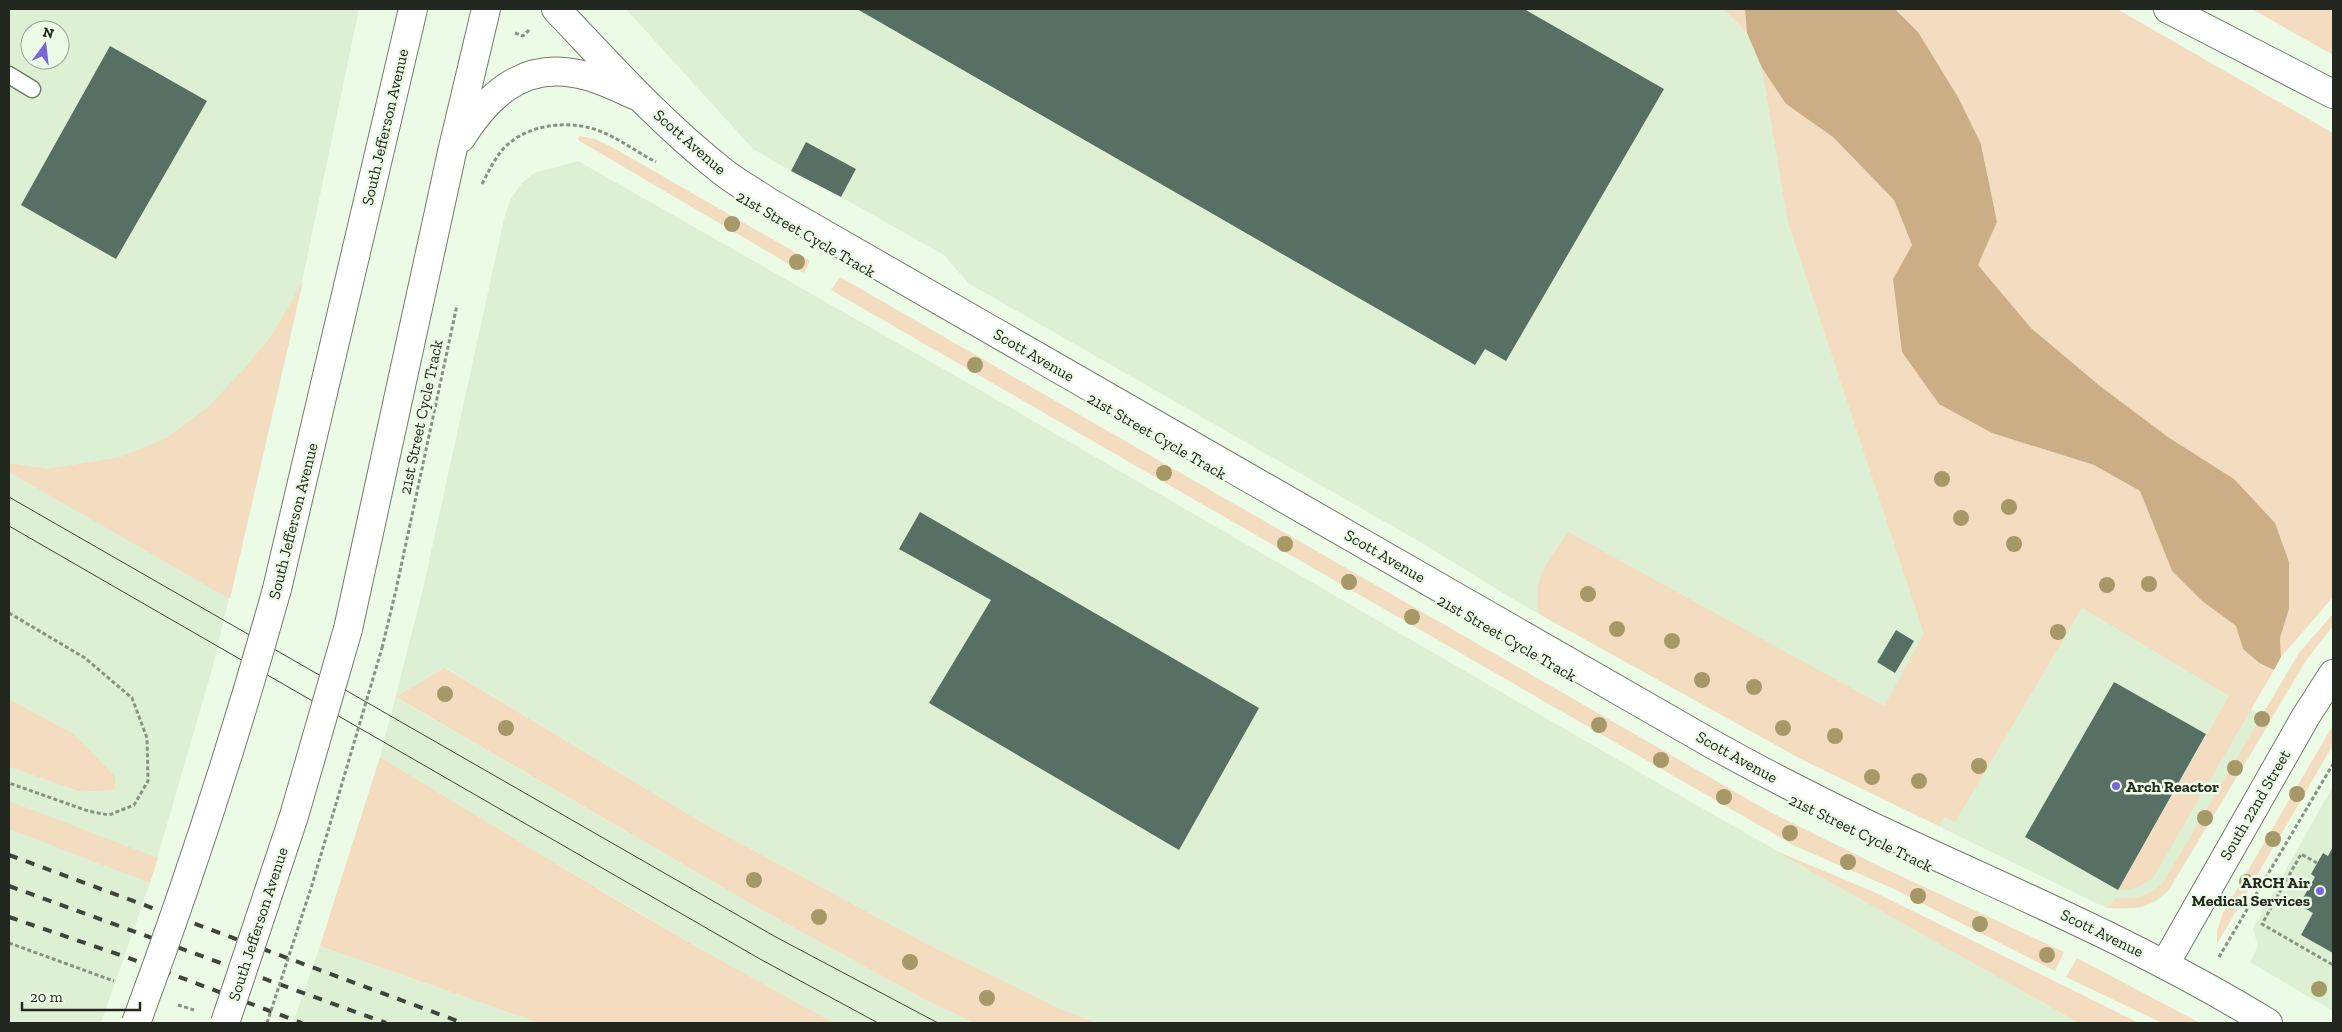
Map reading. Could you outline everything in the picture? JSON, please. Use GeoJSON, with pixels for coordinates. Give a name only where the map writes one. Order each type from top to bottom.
{"type":"FeatureCollection","features":[{"type":"Feature","properties":{"kind":"main road","name":"South Jefferson Avenue"},"geometry":{"type":"LineString","coordinates":[[136,1023],[210,816],[246,702],[277,589],[414,9]]}},
{"type":"Feature","properties":{"kind":"main road","name":"South Jefferson Avenue"},"geometry":{"type":"LineString","coordinates":[[225,1023],[294,816],[348,629],[452,152],[486,9]]}},
{"type":"Feature","properties":{"kind":"main road","name":"Scott Avenue"},"geometry":{"type":"LineString","coordinates":[[556,9],[638,96],[682,138],[724,173],[770,203],[1712,744],[1826,805],[2086,925],[2165,964],[2268,1023]]}},
{"type":"Feature","properties":{"kind":"main road"},"geometry":{"type":"LineString","coordinates":[[2168,9],[2329,91]]}},
{"type":"Feature","properties":{"kind":"main road"},"geometry":{"type":"LineString","coordinates":[[2207,9],[2329,91]]}},
{"type":"Feature","properties":{"kind":"main road"},"geometry":{"type":"LineString","coordinates":[[452,152],[486,102],[503,88],[529,76],[545,72],[572,72],[600,80],[638,96]]}},
{"type":"Feature","properties":{"kind":"main road","name":"South 22nd Street"},"geometry":{"type":"LineString","coordinates":[[2165,964],[2306,716],[2333,674]]}},
{"type":"Feature","properties":{"kind":"lane"},"geometry":{"type":"LineString","coordinates":[[9,75],[32,89]]}},
{"type":"Feature","properties":{"kind":"path"},"geometry":{"type":"LineString","coordinates":[[510,32],[523,36],[530,30]]}},
{"type":"Feature","properties":{"kind":"path"},"geometry":{"type":"LineString","coordinates":[[482,185],[492,164],[506,147],[526,134],[553,125],[579,125],[602,132],[664,168]]}},
{"type":"Feature","properties":{"kind":"path","name":"21st Street Cycle Track"},"geometry":{"type":"LineString","coordinates":[[382,648],[409,533],[458,296]]}},
{"type":"Feature","properties":{"kind":"path"},"geometry":{"type":"LineString","coordinates":[[9,613],[85,658],[132,698],[148,738],[148,781],[134,805],[109,815],[88,811],[9,783]]}},
{"type":"Feature","properties":{"kind":"path"},"geometry":{"type":"LineString","coordinates":[[2220,954],[2333,764]]}},
{"type":"Feature","properties":{"kind":"path"},"geometry":{"type":"LineString","coordinates":[[2317,864],[2301,854],[2262,924],[2333,965]]}},
{"type":"Feature","properties":{"kind":"shaded area"},"geometry":{"type":"Polygon","coordinates":[[[9,9],[359,9],[290,339],[213,666],[150,883],[101,1023],[9,1023],[9,767],[81,792],[115,790],[115,776],[74,734],[9,699],[9,9]]]}},
{"type":"Feature","properties":{"kind":"shaded area"},"geometry":{"type":"Polygon","coordinates":[[[626,9],[1724,9],[1747,33],[1762,68],[1856,334],[2054,591],[2271,721],[2168,891],[2155,902],[2140,908],[2107,908],[1803,760],[1516,601],[1427,546],[968,283],[944,255],[841,197],[856,169],[806,143],[791,171],[753,149],[626,9]]]}},
{"type":"Feature","properties":{"kind":"shaded area"},"geometry":{"type":"Polygon","coordinates":[[[1724,9],[1745,9],[1747,33],[1724,9]]]}},
{"type":"Feature","properties":{"kind":"shaded area"},"geometry":{"type":"Polygon","coordinates":[[[1745,9],[1895,9],[1918,32],[1958,97],[1981,144],[1997,222],[1978,265],[2031,328],[2100,386],[2168,437],[2234,479],[2275,523],[2289,562],[2289,609],[2280,638],[2281,657],[2274,670],[2259,663],[2243,649],[2236,626],[2202,601],[2172,571],[2140,491],[2094,465],[1992,433],[1939,404],[1902,352],[1893,279],[1912,245],[1894,200],[1833,137],[1786,104],[1762,68],[1747,33],[1745,9]]]}},
{"type":"Feature","properties":{"kind":"shaded area"},"geometry":{"type":"Polygon","coordinates":[[[1895,9],[2117,9],[2333,133],[2333,597],[2281,657],[2280,638],[2289,609],[2234,479],[2168,437],[2100,386],[2031,328],[1978,265],[1997,222],[1981,144],[1958,97],[1918,32],[1895,9]]]}},
{"type":"Feature","properties":{"kind":"shaded area"},"geometry":{"type":"Polygon","coordinates":[[[2252,9],[2333,9],[2333,55],[2252,9]]]}},
{"type":"Feature","properties":{"kind":"shaded area"},"geometry":{"type":"Polygon","coordinates":[[[1762,68],[1786,104],[1833,137],[1894,200],[1912,245],[1893,279],[1992,433],[2094,465],[2140,491],[2172,571],[2202,601],[2236,626],[2243,649],[2258,663],[2274,670],[2153,878],[2141,886],[2128,890],[2118,890],[2229,696],[2082,608],[1955,822],[1944,817],[1939,826],[1803,760],[1539,614],[1538,589],[1543,570],[1568,532],[1884,706],[1924,634],[1788,222],[1762,68]]]}},
{"type":"Feature","properties":{"kind":"shaded area"},"geometry":{"type":"Polygon","coordinates":[[[579,136],[595,139],[612,147],[810,261],[804,273],[578,140],[579,136]]]}},
{"type":"Feature","properties":{"kind":"shaded area"},"geometry":{"type":"Polygon","coordinates":[[[578,161],[954,375],[1665,787],[2079,1023],[1096,1023],[1057,1007],[925,943],[708,826],[446,668],[397,698],[753,905],[924,999],[974,1023],[835,1023],[752,979],[536,852],[380,757],[423,589],[504,219],[510,200],[522,183],[534,173],[578,161]]]}},
{"type":"Feature","properties":{"kind":"shaded area"},"geometry":{"type":"Polygon","coordinates":[[[840,277],[1770,812],[1877,865],[2064,952],[2055,971],[1892,888],[1795,846],[831,290],[840,277]]]}},
{"type":"Feature","properties":{"kind":"shaded area"},"geometry":{"type":"Polygon","coordinates":[[[303,281],[230,599],[9,472],[9,463],[47,469],[121,457],[166,438],[207,408],[244,369],[272,335],[303,281]]]}},
{"type":"Feature","properties":{"kind":"shaded area"},"geometry":{"type":"Polygon","coordinates":[[[2333,614],[2333,626],[2307,659],[2168,891],[2147,905],[2140,907],[2107,908],[2116,898],[2142,896],[2164,881],[2299,653],[2333,614]]]}},
{"type":"Feature","properties":{"kind":"shaded area"},"geometry":{"type":"Polygon","coordinates":[[[445,668],[708,826],[925,943],[1057,1007],[1096,1023],[974,1023],[924,999],[753,905],[396,697],[445,668]]]}},
{"type":"Feature","properties":{"kind":"shaded area"},"geometry":{"type":"Polygon","coordinates":[[[9,699],[74,734],[115,776],[115,790],[81,792],[9,767],[9,699]]]}},
{"type":"Feature","properties":{"kind":"shaded area"},"geometry":{"type":"Polygon","coordinates":[[[2333,725],[2333,745],[2217,944],[2217,931],[2223,913],[2333,725]]]}},
{"type":"Feature","properties":{"kind":"shaded area"},"geometry":{"type":"Polygon","coordinates":[[[380,757],[662,927],[835,1023],[539,1023],[320,946],[380,757]]]}},
{"type":"Feature","properties":{"kind":"shaded area"},"geometry":{"type":"Polygon","coordinates":[[[2333,786],[2333,1011],[2250,962],[2258,946],[2253,928],[2333,786]]]}},
{"type":"Feature","properties":{"kind":"shaded area"},"geometry":{"type":"Polygon","coordinates":[[[9,801],[158,858],[150,883],[9,829],[9,801]]]}},
{"type":"Feature","properties":{"kind":"shaded area"},"geometry":{"type":"Polygon","coordinates":[[[1776,851],[1874,892],[2139,1023],[2079,1023],[1776,851]]]}},
{"type":"Feature","properties":{"kind":"shaded area"},"geometry":{"type":"Polygon","coordinates":[[[320,946],[539,1023],[293,1023],[320,946]]]}},
{"type":"Feature","properties":{"kind":"shaded area"},"geometry":{"type":"Polygon","coordinates":[[[2077,958],[2200,1023],[2162,1023],[2066,977],[2077,958]]]}},
{"type":"Feature","properties":{"kind":"building"},"geometry":{"type":"Polygon","coordinates":[[[857,9],[1524,9],[1664,89],[1506,361],[1485,349],[1475,365],[857,9]]]}},
{"type":"Feature","properties":{"kind":"building"},"geometry":{"type":"Polygon","coordinates":[[[110,46],[207,101],[116,259],[21,205],[110,46]]]}},
{"type":"Feature","properties":{"kind":"building"},"geometry":{"type":"Polygon","coordinates":[[[806,142],[856,169],[841,197],[791,171],[806,142]]]}},
{"type":"Feature","properties":{"kind":"building"},"geometry":{"type":"Polygon","coordinates":[[[920,512],[1259,708],[1179,850],[929,703],[991,600],[899,549],[920,512]]]}},
{"type":"Feature","properties":{"kind":"building"},"geometry":{"type":"Polygon","coordinates":[[[1896,630],[1914,641],[1895,673],[1877,662],[1896,630]]]}},
{"type":"Feature","properties":{"kind":"building","name":"Arch Reactor"},"geometry":{"type":"Polygon","coordinates":[[[2114,682],[2206,734],[2118,890],[2025,837],[2114,682]]]}},
{"type":"Feature","properties":{"kind":"building","name":"ARCH Air Medical Services"},"geometry":{"type":"Polygon","coordinates":[[[2333,847],[2333,953],[2301,935],[2313,913],[2299,905],[2315,877],[2311,874],[2323,853],[2328,856],[2333,847]]]}},
{"type":"Feature","properties":{"kind":"tram line"},"geometry":{"type":"LineString","coordinates":[[9,497],[774,936],[938,1023]]}},
{"type":"Feature","properties":{"kind":"tram line"},"geometry":{"type":"LineString","coordinates":[[9,526],[760,959],[878,1023]]}},
{"type":"Feature","properties":{"kind":"railway"},"geometry":{"type":"LineString","coordinates":[[9,855],[463,1023]]}},
{"type":"Feature","properties":{"kind":"railway"},"geometry":{"type":"LineString","coordinates":[[9,886],[386,1023]]}},
{"type":"Feature","properties":{"kind":"railway"},"geometry":{"type":"LineString","coordinates":[[9,917],[126,957],[302,1023]]}},
{"type":"Feature","properties":{"kind":"place","name":"Arch Reactor"},"geometry":{"type":"Point","coordinates":[2116,786]}},
{"type":"Feature","properties":{"kind":"place","name":"ARCH Air Medical Services"},"geometry":{"type":"Point","coordinates":[2320,891]}}]}
